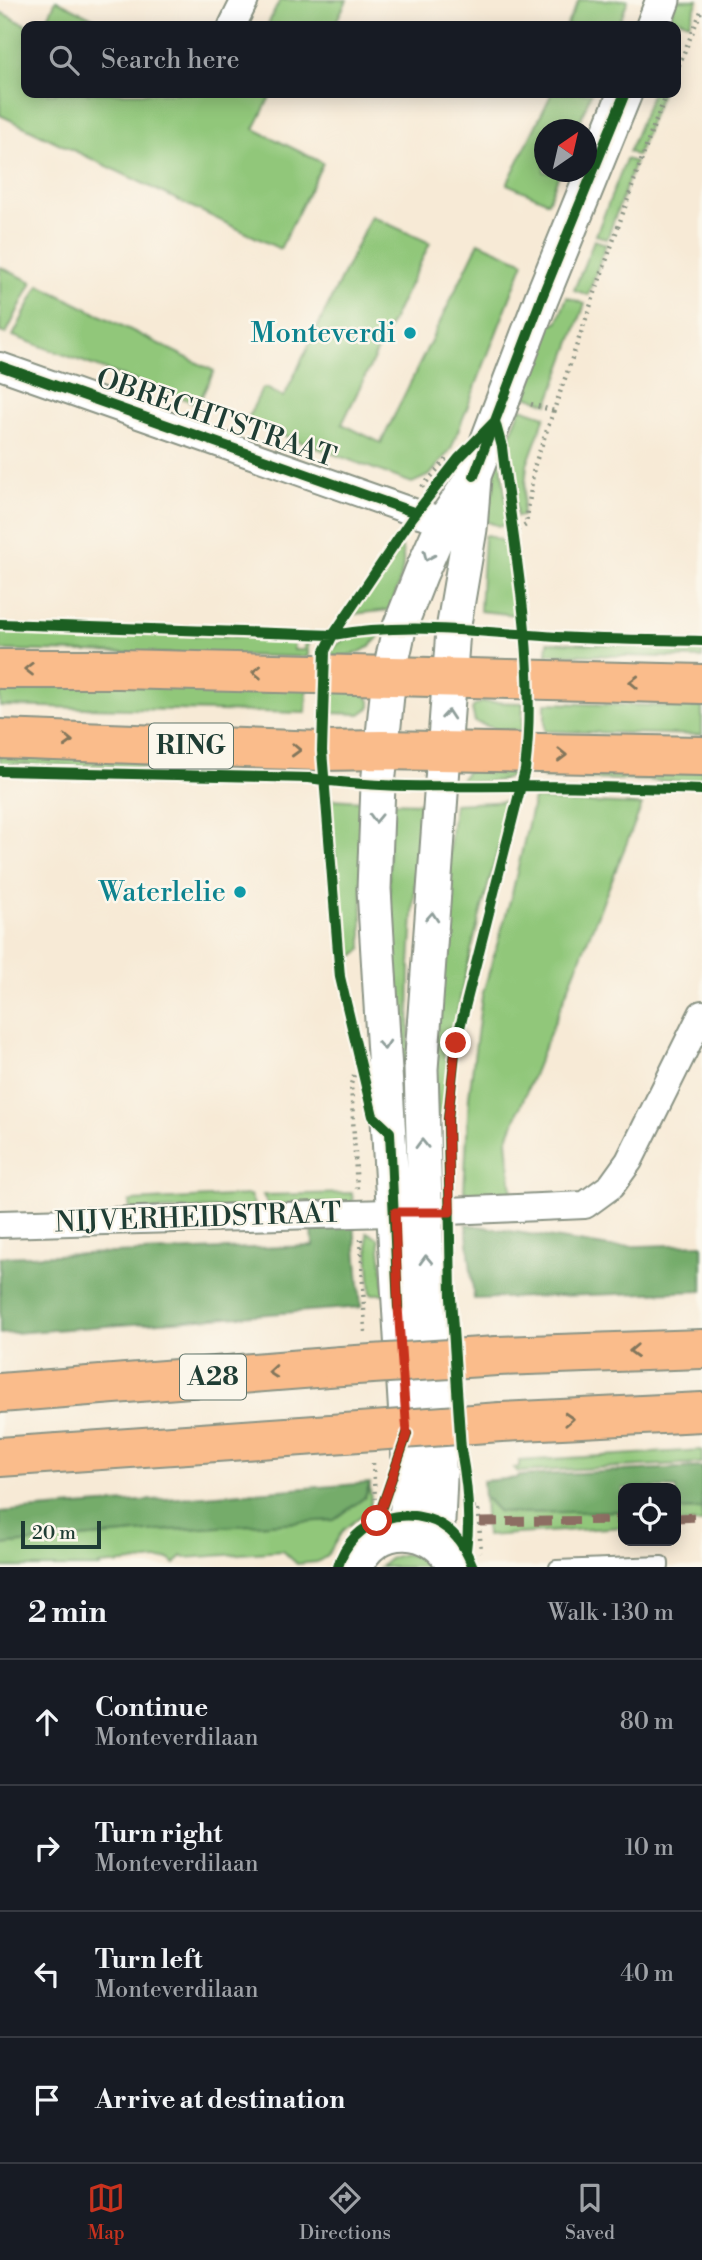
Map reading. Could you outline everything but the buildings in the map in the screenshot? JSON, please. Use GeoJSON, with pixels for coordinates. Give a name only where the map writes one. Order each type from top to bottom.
{"type":"FeatureCollection","features":[{"type":"Feature","properties":{"kind":"main road"},"geometry":{"type":"LineString","coordinates":[[0,669],[134,669],[702,684]]}},
{"type":"Feature","properties":{"kind":"main road","name":"RING"},"geometry":{"type":"LineString","coordinates":[[0,739],[322,751],[702,756]]}},
{"type":"Feature","properties":{"kind":"main road","name":"A28"},"geometry":{"type":"LineString","coordinates":[[0,1393],[86,1387],[354,1354],[497,1356],[702,1349]]}},
{"type":"Feature","properties":{"kind":"main road","name":"A28"},"geometry":{"type":"LineString","coordinates":[[0,1382],[86,1387]]}},
{"type":"Feature","properties":{"kind":"main road","name":"A28"},"geometry":{"type":"LineString","coordinates":[[0,1457],[178,1445],[359,1442],[501,1422],[702,1412]]}},
{"type":"Feature","properties":{"kind":"main road","name":"A28"},"geometry":{"type":"LineString","coordinates":[[0,1480],[178,1445]]}},
{"type":"Feature","properties":{"kind":"street"},"geometry":{"type":"LineString","coordinates":[[234,21],[245,0]]}},
{"type":"Feature","properties":{"kind":"street"},"geometry":{"type":"LineString","coordinates":[[655,21],[663,0]]}},
{"type":"Feature","properties":{"kind":"street"},"geometry":{"type":"LineString","coordinates":[[458,1556],[440,1478],[374,889],[378,785],[389,675],[399,629],[466,468],[542,297],[623,98]]}},
{"type":"Feature","properties":{"kind":"street","name":"OBRECHTSTRAAT"},"geometry":{"type":"LineString","coordinates":[[0,366],[444,521]]}},
{"type":"Feature","properties":{"kind":"street"},"geometry":{"type":"LineString","coordinates":[[404,1532],[410,1483],[398,1307],[409,1212],[451,677],[453,630],[444,521]]}},
{"type":"Feature","properties":{"kind":"street","name":"NIJVERHEIDSTRAAT"},"geometry":{"type":"LineString","coordinates":[[0,1224],[585,1205],[611,1186],[629,1161],[702,1014]]}},
{"type":"Feature","properties":{"kind":"street"},"geometry":{"type":"LineString","coordinates":[[356,1567],[363,1553],[377,1540],[404,1532],[415,1534],[458,1556]]}},
{"type":"Feature","properties":{"kind":"lane"},"geometry":{"type":"LineString","coordinates":[[556,1567],[662,1563],[662,1567]]}},
{"type":"Feature","properties":{"kind":"path"},"geometry":{"type":"LineString","coordinates":[[681,60],[702,9]]}},
{"type":"Feature","properties":{"kind":"path"},"geometry":{"type":"LineString","coordinates":[[466,468],[444,521],[512,534],[526,525],[534,467],[665,98]]}},
{"type":"Feature","properties":{"kind":"path"},"geometry":{"type":"LineString","coordinates":[[510,521],[513,546]]}},
{"type":"Feature","properties":{"kind":"path"},"geometry":{"type":"LineString","coordinates":[[354,1354],[359,1213],[352,1084],[361,1074]]}},
{"type":"Feature","properties":{"kind":"path"},"geometry":{"type":"LineString","coordinates":[[359,1442],[382,1502]]}},
{"type":"Feature","properties":{"kind":"path"},"geometry":{"type":"LineString","coordinates":[[458,1556],[478,1507],[467,1502],[468,1533]]}},
{"type":"Feature","properties":{"kind":"green space"},"geometry":{"type":"Polygon","coordinates":[[[56,0],[99,21],[46,21],[56,0]]]}},
{"type":"Feature","properties":{"kind":"green space"},"geometry":{"type":"Polygon","coordinates":[[[280,0],[347,0],[336,21],[270,21],[280,0]]]}},
{"type":"Feature","properties":{"kind":"green space"},"geometry":{"type":"Polygon","coordinates":[[[579,0],[628,0],[620,21],[568,21],[579,0]]]}},
{"type":"Feature","properties":{"kind":"green space"},"geometry":{"type":"Polygon","coordinates":[[[676,0],[698,0],[689,23],[670,16],[676,0]]]}},
{"type":"Feature","properties":{"kind":"green space"},"geometry":{"type":"Polygon","coordinates":[[[0,12],[21,22],[21,98],[270,98],[254,129],[323,163],[280,249],[0,115],[0,12]]]}},
{"type":"Feature","properties":{"kind":"green space"},"geometry":{"type":"Polygon","coordinates":[[[550,98],[589,98],[581,119],[539,119],[550,98]]]}},
{"type":"Feature","properties":{"kind":"green space"},"geometry":{"type":"Polygon","coordinates":[[[650,98],[659,98],[637,156],[629,152],[650,98]]]}},
{"type":"Feature","properties":{"kind":"green space"},"geometry":{"type":"Polygon","coordinates":[[[534,129],[534,182],[556,182],[548,202],[507,184],[534,129]]]}},
{"type":"Feature","properties":{"kind":"green space"},"geometry":{"type":"Polygon","coordinates":[[[626,159],[635,162],[607,239],[596,235],[626,159]]]}},
{"type":"Feature","properties":{"kind":"green space"},"geometry":{"type":"Polygon","coordinates":[[[371,216],[430,243],[342,424],[381,443],[479,242],[524,262],[451,449],[430,475],[412,483],[246,422],[262,389],[266,388],[283,397],[285,395],[371,216]]]}},
{"type":"Feature","properties":{"kind":"green space"},"geometry":{"type":"Polygon","coordinates":[[[594,240],[606,244],[588,295],[574,290],[594,240]]]}},
{"type":"Feature","properties":{"kind":"green space"},"geometry":{"type":"Polygon","coordinates":[[[0,267],[32,282],[6,334],[0,332],[0,267]]]}},
{"type":"Feature","properties":{"kind":"green space"},"geometry":{"type":"Polygon","coordinates":[[[39,285],[214,371],[198,404],[13,336],[39,285]]]}},
{"type":"Feature","properties":{"kind":"green space"},"geometry":{"type":"Polygon","coordinates":[[[567,297],[585,304],[548,404],[526,396],[533,365],[547,326],[558,321],[567,297]]]}},
{"type":"Feature","properties":{"kind":"green space"},"geometry":{"type":"Polygon","coordinates":[[[521,408],[545,416],[527,465],[522,516],[517,517],[508,447],[521,408]]]}},
{"type":"Feature","properties":{"kind":"green space"},"geometry":{"type":"Polygon","coordinates":[[[498,457],[501,461],[508,518],[505,525],[499,526],[485,521],[486,491],[498,457]]]}},
{"type":"Feature","properties":{"kind":"green space"},"geometry":{"type":"Polygon","coordinates":[[[484,536],[503,541],[508,548],[518,615],[480,611],[484,536]]]}},
{"type":"Feature","properties":{"kind":"green space"},"geometry":{"type":"Polygon","coordinates":[[[399,540],[403,566],[390,610],[353,614],[399,540]]]}},
{"type":"Feature","properties":{"kind":"green space"},"geometry":{"type":"Polygon","coordinates":[[[0,630],[293,638],[294,650],[304,650],[305,638],[308,638],[308,657],[0,650],[0,630]]]}},
{"type":"Feature","properties":{"kind":"green space"},"geometry":{"type":"Polygon","coordinates":[[[382,632],[366,649],[345,656],[329,657],[332,649],[343,640],[382,632]]]}},
{"type":"Feature","properties":{"kind":"green space"},"geometry":{"type":"Polygon","coordinates":[[[548,642],[702,648],[702,658],[547,654],[548,642]]]}},
{"type":"Feature","properties":{"kind":"green space"},"geometry":{"type":"Polygon","coordinates":[[[0,678],[307,685],[306,713],[0,706],[0,678]]]}},
{"type":"Feature","properties":{"kind":"green space"},"geometry":{"type":"Polygon","coordinates":[[[329,686],[365,692],[370,707],[360,714],[328,713],[329,686]]]}},
{"type":"Feature","properties":{"kind":"green space"},"geometry":{"type":"Polygon","coordinates":[[[483,702],[523,703],[522,731],[496,729],[475,722],[472,709],[483,702]]]}},
{"type":"Feature","properties":{"kind":"green space"},"geometry":{"type":"Polygon","coordinates":[[[545,703],[702,707],[702,735],[545,731],[545,703]]]}},
{"type":"Feature","properties":{"kind":"green space"},"geometry":{"type":"Polygon","coordinates":[[[0,754],[305,762],[304,773],[0,764],[0,754]]]}},
{"type":"Feature","properties":{"kind":"green space"},"geometry":{"type":"Polygon","coordinates":[[[543,759],[702,767],[702,782],[543,778],[543,759]]]}},
{"type":"Feature","properties":{"kind":"green space"},"geometry":{"type":"Polygon","coordinates":[[[479,763],[519,769],[508,778],[500,780],[460,782],[466,772],[479,763]]]}},
{"type":"Feature","properties":{"kind":"green space"},"geometry":{"type":"Polygon","coordinates":[[[534,798],[642,805],[507,1140],[512,1192],[464,1192],[469,1096],[482,996],[512,894],[534,798]]]}},
{"type":"Feature","properties":{"kind":"green space"},"geometry":{"type":"Polygon","coordinates":[[[330,799],[362,801],[362,948],[350,957],[345,957],[330,799]]]}},
{"type":"Feature","properties":{"kind":"green space"},"geometry":{"type":"Polygon","coordinates":[[[512,801],[461,993],[452,1041],[442,1140],[443,1190],[432,1185],[427,1070],[454,804],[512,801]]]}},
{"type":"Feature","properties":{"kind":"green space"},"geometry":{"type":"Polygon","coordinates":[[[387,802],[420,803],[410,964],[407,1190],[393,1021],[387,802]]]}},
{"type":"Feature","properties":{"kind":"green space"},"geometry":{"type":"Polygon","coordinates":[[[352,1193],[353,1204],[268,1205],[263,1195],[352,1193]]]}},
{"type":"Feature","properties":{"kind":"green space"},"geometry":{"type":"Polygon","coordinates":[[[250,1195],[255,1207],[130,1211],[129,1202],[132,1201],[250,1195]]]}},
{"type":"Feature","properties":{"kind":"green space"},"geometry":{"type":"Polygon","coordinates":[[[354,1224],[361,1307],[0,1334],[0,1257],[313,1246],[312,1226],[354,1224]]]}},
{"type":"Feature","properties":{"kind":"green space"},"geometry":{"type":"Polygon","coordinates":[[[466,1224],[610,1247],[702,1244],[702,1291],[474,1299],[466,1224]]]}},
{"type":"Feature","properties":{"kind":"green space"},"geometry":{"type":"Polygon","coordinates":[[[367,1232],[379,1239],[385,1294],[371,1294],[367,1232]]]}},
{"type":"Feature","properties":{"kind":"green space"},"geometry":{"type":"Polygon","coordinates":[[[702,1450],[702,1463],[518,1472],[514,1468],[519,1467],[519,1461],[702,1450]]]}},
{"type":"Feature","properties":{"kind":"green space"},"geometry":{"type":"Polygon","coordinates":[[[702,1467],[702,1509],[681,1510],[681,1483],[618,1483],[618,1511],[498,1511],[484,1496],[483,1481],[518,1476],[702,1467]]]}},
{"type":"Feature","properties":{"kind":"green space"},"geometry":{"type":"Polygon","coordinates":[[[370,1483],[365,1497],[334,1520],[171,1530],[0,1545],[0,1512],[370,1483]]]}},
{"type":"Feature","properties":{"kind":"green space"},"geometry":{"type":"Polygon","coordinates":[[[370,1487],[371,1504],[367,1511],[343,1530],[327,1556],[317,1562],[297,1564],[283,1551],[185,1558],[182,1556],[175,1564],[169,1559],[99,1565],[100,1567],[0,1567],[0,1545],[171,1530],[334,1520],[365,1497],[370,1487]]]}},
{"type":"Feature","properties":{"kind":"green space"},"geometry":{"type":"Polygon","coordinates":[[[484,1496],[498,1511],[512,1513],[618,1511],[618,1527],[486,1536],[484,1496]]]}},
{"type":"Feature","properties":{"kind":"green space"},"geometry":{"type":"Polygon","coordinates":[[[702,1509],[702,1523],[681,1524],[681,1510],[702,1509]]]}},
{"type":"Feature","properties":{"kind":"green space"},"geometry":{"type":"Polygon","coordinates":[[[403,1554],[416,1556],[430,1567],[380,1567],[391,1558],[403,1554]]]}},
{"type":"Feature","properties":{"kind":"marked path"},"geometry":{"type":"LineString","coordinates":[[681,1518],[702,1517]]}},
{"type":"Feature","properties":{"kind":"marked path"},"geometry":{"type":"LineString","coordinates":[[480,1522],[618,1520]]}},
{"type":"Feature","properties":{"kind":"cycle path"},"geometry":{"type":"LineString","coordinates":[[474,476],[542,297],[623,98]]}},
{"type":"Feature","properties":{"kind":"cycle path"},"geometry":{"type":"LineString","coordinates":[[0,366],[416,513]]}},
{"type":"Feature","properties":{"kind":"cycle path"},"geometry":{"type":"LineString","coordinates":[[398,1307],[390,1132],[373,1116],[340,977],[322,751],[325,651],[412,518],[458,459],[495,421]]}},
{"type":"Feature","properties":{"kind":"cycle path"},"geometry":{"type":"LineString","coordinates":[[466,1550],[468,1500],[461,1450],[451,1298],[448,1119],[456,1043],[525,770],[528,730],[529,690],[523,608],[502,447],[495,421]]}},
{"type":"Feature","properties":{"kind":"cycle path"},"geometry":{"type":"LineString","coordinates":[[0,624],[333,635],[389,629],[445,629],[575,638],[702,641]]}},
{"type":"Feature","properties":{"kind":"cycle path"},"geometry":{"type":"LineString","coordinates":[[0,771],[309,778],[414,786],[702,790]]}},
{"type":"Feature","properties":{"kind":"cycle path"},"geometry":{"type":"LineString","coordinates":[[377,1521],[407,1434]]}},
{"type":"Feature","properties":{"kind":"cycle path"},"geometry":{"type":"LineString","coordinates":[[338,1567],[345,1550],[368,1526],[400,1516],[417,1516],[434,1521],[449,1530],[460,1542],[473,1567]]}},
{"type":"Feature","properties":{"kind":"place","name":"Monteverdi"},"geometry":{"type":"Point","coordinates":[410,333]}},
{"type":"Feature","properties":{"kind":"place","name":"Waterlelie"},"geometry":{"type":"Point","coordinates":[240,892]}},
{"type":"Feature","properties":{"kind":"route"},"geometry":{"type":"LineString","coordinates":[[377,1521],[407,1434],[398,1307],[395,1212],[450,1212],[448,1119],[456,1043]]}}]}
